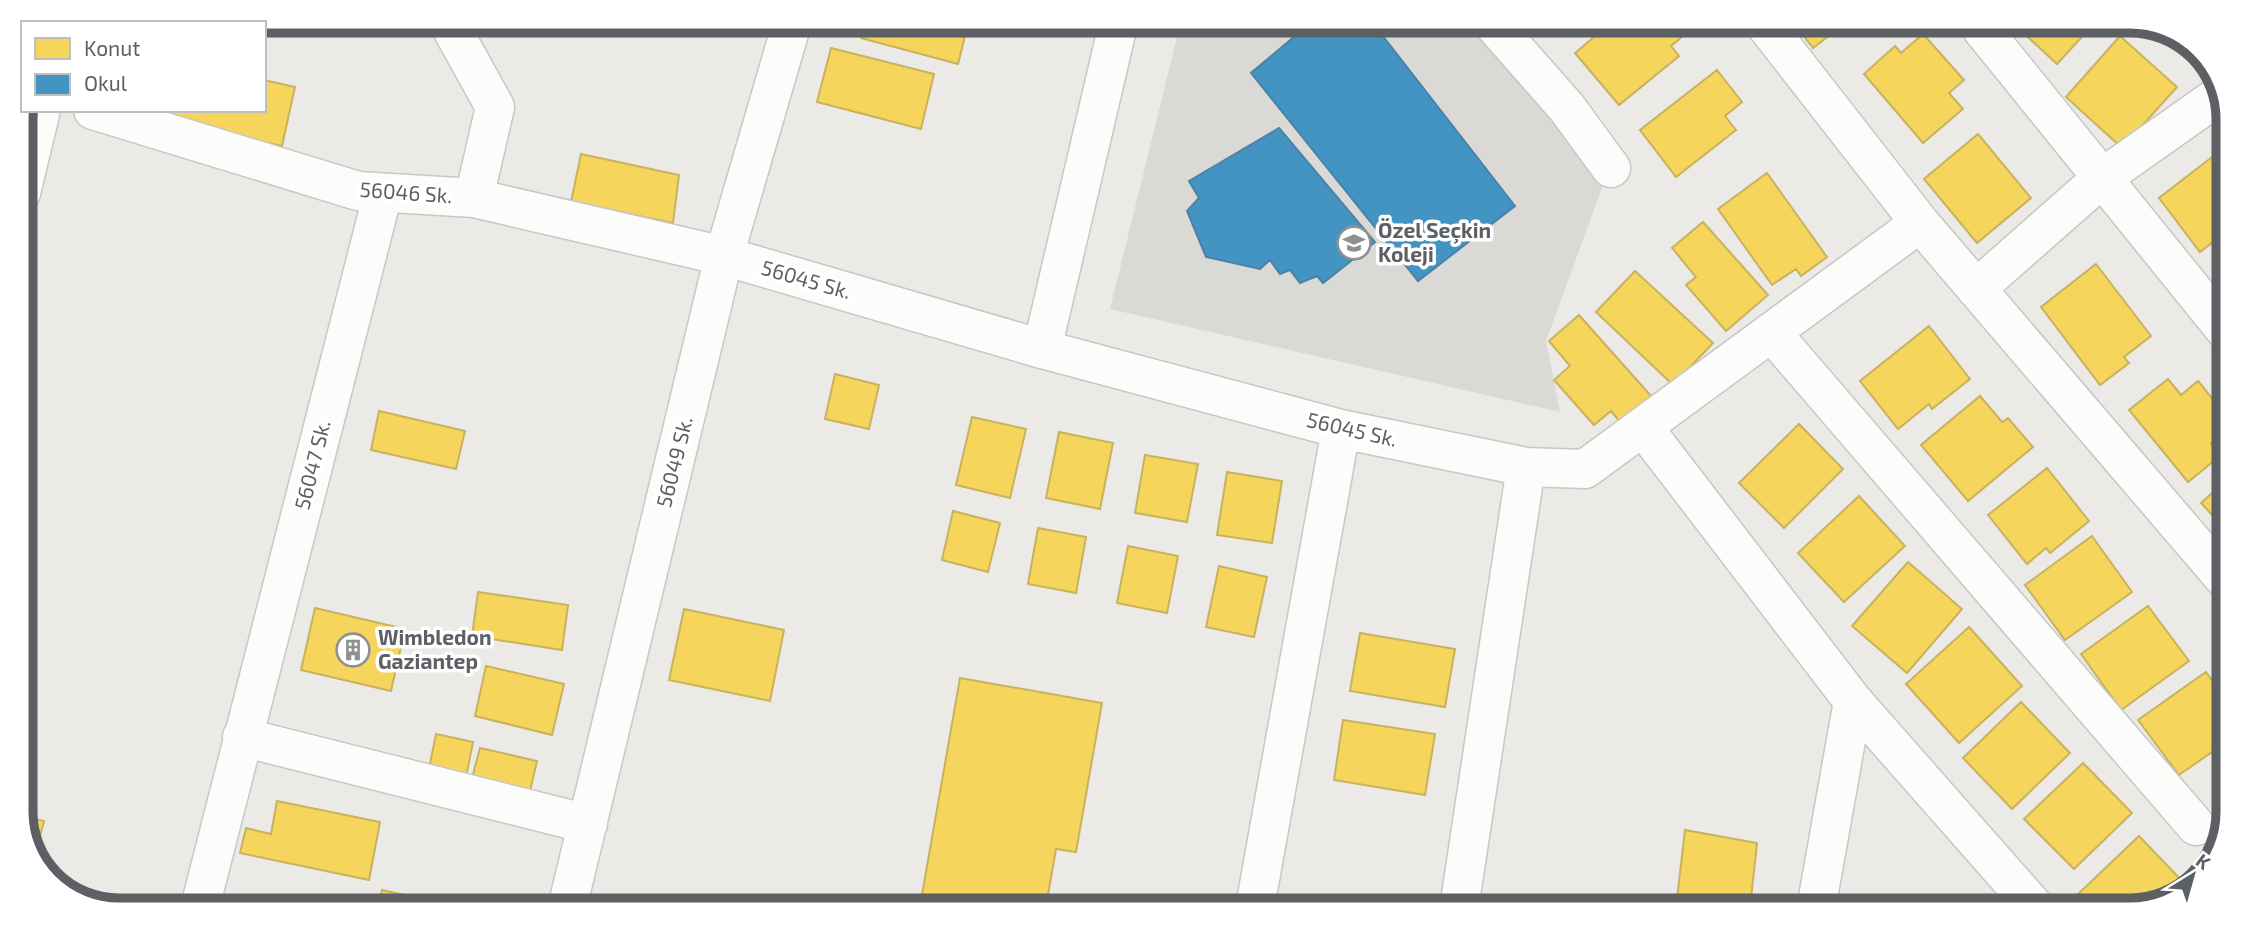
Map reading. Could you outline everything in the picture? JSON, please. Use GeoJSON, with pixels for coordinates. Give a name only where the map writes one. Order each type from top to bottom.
{"type":"FeatureCollection","features":[{"type":"Feature","properties":{"kind":"street"},"geometry":{"type":"LineString","coordinates":[[454,33],[495,107],[474,198]]}},
{"type":"Feature","properties":{"kind":"street","name":"56049 Sk."},"geometry":{"type":"LineString","coordinates":[[570,898],[724,256],[789,33]]}},
{"type":"Feature","properties":{"kind":"street"},"geometry":{"type":"LineString","coordinates":[[1042,349],[1116,33]]}},
{"type":"Feature","properties":{"kind":"street"},"geometry":{"type":"LineString","coordinates":[[1502,33],[1567,108],[1611,168]]}},
{"type":"Feature","properties":{"kind":"street"},"geometry":{"type":"LineString","coordinates":[[1772,33],[1920,223],[2216,569]]}},
{"type":"Feature","properties":{"kind":"street"},"geometry":{"type":"LineString","coordinates":[[1985,33],[2216,319]]}},
{"type":"Feature","properties":{"kind":"street"},"geometry":{"type":"LineString","coordinates":[[1976,289],[2102,178],[2213,100]]}},
{"type":"Feature","properties":{"kind":"street"},"geometry":{"type":"LineString","coordinates":[[33,143],[41,112]]}},
{"type":"Feature","properties":{"kind":"street","name":"56046 Sk."},"geometry":{"type":"LineString","coordinates":[[100,112],[358,191],[474,198],[724,256]]}},
{"type":"Feature","properties":{"kind":"street","name":"56047 Sk."},"geometry":{"type":"LineString","coordinates":[[202,898],[383,193]]}},
{"type":"Feature","properties":{"kind":"street","name":"56045 Sk."},"geometry":{"type":"LineString","coordinates":[[724,256],[1042,349],[1340,429],[1526,467],[1586,469],[1920,223]]}},
{"type":"Feature","properties":{"kind":"street"},"geometry":{"type":"LineString","coordinates":[[1771,332],[2196,826]]}},
{"type":"Feature","properties":{"kind":"street"},"geometry":{"type":"LineString","coordinates":[[1643,427],[1853,701],[2026,898]]}},
{"type":"Feature","properties":{"kind":"street"},"geometry":{"type":"LineString","coordinates":[[1257,898],[1340,429]]}},
{"type":"Feature","properties":{"kind":"street"},"geometry":{"type":"LineString","coordinates":[[1461,898],[1526,467]]}},
{"type":"Feature","properties":{"kind":"street"},"geometry":{"type":"LineString","coordinates":[[1818,898],[1853,701]]}},
{"type":"Feature","properties":{"kind":"street"},"geometry":{"type":"LineString","coordinates":[[242,737],[588,824]]}},
{"type":"Feature","properties":{"kind":"shaded area","name":"Özel Seçkin Koleji"},"geometry":{"type":"Polygon","coordinates":[[[1178,33],[1480,33],[1606,177],[1546,341],[1560,412],[1110,309],[1178,33]]]}},
{"type":"Feature","properties":{"kind":"building: Konut"},"geometry":{"type":"Polygon","coordinates":[[[862,33],[966,33],[958,64],[861,38],[862,33]]]}},
{"type":"Feature","properties":{"kind":"building: Konut"},"geometry":{"type":"Polygon","coordinates":[[[1599,33],[1687,33],[1671,46],[1679,56],[1619,105],[1575,53],[1599,33]]]}},
{"type":"Feature","properties":{"kind":"building: Konut"},"geometry":{"type":"Polygon","coordinates":[[[1802,33],[1832,33],[1813,48],[1802,33]]]}},
{"type":"Feature","properties":{"kind":"building: Konut"},"geometry":{"type":"Polygon","coordinates":[[[2023,33],[2085,33],[2057,64],[2023,33]]]}},
{"type":"Feature","properties":{"kind":"building: Konut"},"geometry":{"type":"Polygon","coordinates":[[[1923,34],[1964,80],[1949,93],[1963,109],[1923,143],[1864,74],[1895,46],[1901,53],[1923,34]]]}},
{"type":"Feature","properties":{"kind":"building: Konut"},"geometry":{"type":"Polygon","coordinates":[[[2120,36],[2177,87],[2122,148],[2066,97],[2120,36]]]}},
{"type":"Feature","properties":{"kind":"building: Konut"},"geometry":{"type":"Polygon","coordinates":[[[831,48],[934,74],[921,129],[817,102],[831,48]]]}},
{"type":"Feature","properties":{"kind":"building: Konut"},"geometry":{"type":"Polygon","coordinates":[[[1717,70],[1742,102],[1725,116],[1736,130],[1676,177],[1640,130],[1717,70]]]}},
{"type":"Feature","properties":{"kind":"building: Konut"},"geometry":{"type":"Polygon","coordinates":[[[266,80],[295,87],[282,146],[169,122],[172,112],[266,112],[266,80]]]}},
{"type":"Feature","properties":{"kind":"building: Konut"},"geometry":{"type":"Polygon","coordinates":[[[1978,134],[2031,198],[1977,243],[1924,179],[1978,134]]]}},
{"type":"Feature","properties":{"kind":"building: Konut"},"geometry":{"type":"Polygon","coordinates":[[[581,154],[679,175],[673,223],[571,202],[581,154]]]}},
{"type":"Feature","properties":{"kind":"building: Konut"},"geometry":{"type":"Polygon","coordinates":[[[2212,157],[2216,162],[2216,240],[2200,252],[2159,198],[2212,157]]]}},
{"type":"Feature","properties":{"kind":"building: Konut"},"geometry":{"type":"Polygon","coordinates":[[[1767,173],[1827,257],[1801,276],[1796,269],[1772,285],[1718,209],[1767,173]]]}},
{"type":"Feature","properties":{"kind":"building: Konut"},"geometry":{"type":"Polygon","coordinates":[[[1703,222],[1768,295],[1726,331],[1686,285],[1696,277],[1672,248],[1703,222]]]}},
{"type":"Feature","properties":{"kind":"building: Konut"},"geometry":{"type":"Polygon","coordinates":[[[2096,264],[2151,336],[2124,357],[2129,363],[2100,385],[2041,307],[2096,264]]]}},
{"type":"Feature","properties":{"kind":"building: Konut"},"geometry":{"type":"Polygon","coordinates":[[[1635,271],[1713,343],[1673,385],[1596,312],[1635,271]]]}},
{"type":"Feature","properties":{"kind":"building: Konut"},"geometry":{"type":"Polygon","coordinates":[[[1579,315],[1651,396],[1621,423],[1611,411],[1594,425],[1554,380],[1570,366],[1549,341],[1579,315]]]}},
{"type":"Feature","properties":{"kind":"building: Konut"},"geometry":{"type":"Polygon","coordinates":[[[1929,326],[1970,379],[1932,409],[1929,404],[1898,429],[1860,381],[1929,326]]]}},
{"type":"Feature","properties":{"kind":"building: Konut"},"geometry":{"type":"Polygon","coordinates":[[[835,374],[879,385],[869,429],[825,419],[835,374]]]}},
{"type":"Feature","properties":{"kind":"building: Konut"},"geometry":{"type":"Polygon","coordinates":[[[2168,379],[2181,395],[2198,381],[2216,403],[2216,439],[2211,443],[2216,449],[2216,459],[2188,482],[2129,410],[2168,379]]]}},
{"type":"Feature","properties":{"kind":"building: Konut"},"geometry":{"type":"Polygon","coordinates":[[[1980,396],[2002,422],[2008,418],[2033,447],[1968,501],[1921,445],[1980,396]]]}},
{"type":"Feature","properties":{"kind":"building: Konut"},"geometry":{"type":"Polygon","coordinates":[[[379,411],[465,431],[456,469],[371,450],[379,411]]]}},
{"type":"Feature","properties":{"kind":"building: Konut"},"geometry":{"type":"Polygon","coordinates":[[[972,417],[1026,429],[1010,498],[956,485],[972,417]]]}},
{"type":"Feature","properties":{"kind":"building: Konut"},"geometry":{"type":"Polygon","coordinates":[[[1799,424],[1843,469],[1784,528],[1739,483],[1799,424]]]}},
{"type":"Feature","properties":{"kind":"building: Konut"},"geometry":{"type":"Polygon","coordinates":[[[1059,432],[1113,443],[1100,509],[1046,498],[1059,432]]]}},
{"type":"Feature","properties":{"kind":"building: Konut"},"geometry":{"type":"Polygon","coordinates":[[[1145,455],[1198,464],[1187,522],[1135,513],[1145,455]]]}},
{"type":"Feature","properties":{"kind":"building: Konut"},"geometry":{"type":"Polygon","coordinates":[[[2047,468],[2089,521],[2050,553],[2046,548],[2027,564],[1988,515],[2047,468]]]}},
{"type":"Feature","properties":{"kind":"building: Konut"},"geometry":{"type":"Polygon","coordinates":[[[1227,472],[1282,481],[1272,543],[1217,535],[1227,472]]]}},
{"type":"Feature","properties":{"kind":"building: Konut"},"geometry":{"type":"Polygon","coordinates":[[[2216,489],[2216,519],[2201,503],[2216,489]]]}},
{"type":"Feature","properties":{"kind":"building: Konut"},"geometry":{"type":"Polygon","coordinates":[[[1859,496],[1905,546],[1844,602],[1798,553],[1859,496]]]}},
{"type":"Feature","properties":{"kind":"building: Konut"},"geometry":{"type":"Polygon","coordinates":[[[953,511],[1000,523],[988,572],[942,560],[953,511]]]}},
{"type":"Feature","properties":{"kind":"building: Konut"},"geometry":{"type":"Polygon","coordinates":[[[1038,528],[1086,537],[1076,593],[1028,584],[1038,528]]]}},
{"type":"Feature","properties":{"kind":"building: Konut"},"geometry":{"type":"Polygon","coordinates":[[[2092,536],[2132,592],[2065,640],[2025,585],[2092,536]]]}},
{"type":"Feature","properties":{"kind":"building: Konut"},"geometry":{"type":"Polygon","coordinates":[[[1128,546],[1178,556],[1167,613],[1117,603],[1128,546]]]}},
{"type":"Feature","properties":{"kind":"building: Konut"},"geometry":{"type":"Polygon","coordinates":[[[1908,562],[1962,609],[1907,673],[1852,626],[1908,562]]]}},
{"type":"Feature","properties":{"kind":"building: Konut"},"geometry":{"type":"Polygon","coordinates":[[[1219,566],[1267,577],[1254,637],[1206,627],[1219,566]]]}},
{"type":"Feature","properties":{"kind":"building: Konut"},"geometry":{"type":"Polygon","coordinates":[[[478,592],[568,605],[562,650],[472,636],[478,592]]]}},
{"type":"Feature","properties":{"kind":"building: Konut"},"geometry":{"type":"Polygon","coordinates":[[[2148,606],[2189,661],[2121,710],[2081,654],[2148,606]]]}},
{"type":"Feature","properties":{"kind":"building: Konut","name":"Wimbledon Gaziantep"},"geometry":{"type":"Polygon","coordinates":[[[315,608],[405,629],[391,691],[301,670],[315,608]]]}},
{"type":"Feature","properties":{"kind":"building: Konut"},"geometry":{"type":"Polygon","coordinates":[[[684,609],[784,630],[770,701],[669,680],[684,609]]]}},
{"type":"Feature","properties":{"kind":"building: Konut"},"geometry":{"type":"Polygon","coordinates":[[[1969,627],[2022,686],[1959,743],[1906,684],[1969,627]]]}},
{"type":"Feature","properties":{"kind":"building: Konut"},"geometry":{"type":"Polygon","coordinates":[[[1360,633],[1455,649],[1445,707],[1350,691],[1360,633]]]}},
{"type":"Feature","properties":{"kind":"building: Konut"},"geometry":{"type":"Polygon","coordinates":[[[486,666],[564,684],[552,735],[475,716],[486,666]]]}},
{"type":"Feature","properties":{"kind":"building: Konut"},"geometry":{"type":"Polygon","coordinates":[[[2206,672],[2216,686],[2216,749],[2179,775],[2138,720],[2206,672]]]}},
{"type":"Feature","properties":{"kind":"building: Konut"},"geometry":{"type":"Polygon","coordinates":[[[960,678],[1102,703],[1076,852],[1056,849],[1047,898],[921,898],[960,678]]]}},
{"type":"Feature","properties":{"kind":"building: Konut"},"geometry":{"type":"Polygon","coordinates":[[[2021,702],[2070,753],[2012,809],[1963,758],[2021,702]]]}},
{"type":"Feature","properties":{"kind":"building: Konut"},"geometry":{"type":"Polygon","coordinates":[[[1343,720],[1435,734],[1425,795],[1334,780],[1343,720]]]}},
{"type":"Feature","properties":{"kind":"building: Konut"},"geometry":{"type":"Polygon","coordinates":[[[436,734],[473,742],[465,782],[428,774],[436,734]]]}},
{"type":"Feature","properties":{"kind":"building: Konut"},"geometry":{"type":"Polygon","coordinates":[[[480,748],[537,761],[528,800],[470,786],[480,748]]]}},
{"type":"Feature","properties":{"kind":"building: Konut"},"geometry":{"type":"Polygon","coordinates":[[[2083,763],[2132,813],[2074,869],[2024,819],[2083,763]]]}},
{"type":"Feature","properties":{"kind":"building: Konut"},"geometry":{"type":"Polygon","coordinates":[[[277,801],[380,822],[369,880],[240,853],[246,828],[271,834],[277,801]]]}},
{"type":"Feature","properties":{"kind":"building: Konut"},"geometry":{"type":"Polygon","coordinates":[[[33,819],[44,821],[39,841],[33,819]]]}},
{"type":"Feature","properties":{"kind":"building: Konut"},"geometry":{"type":"Polygon","coordinates":[[[1685,830],[1757,843],[1751,898],[1677,898],[1685,830]]]}},
{"type":"Feature","properties":{"kind":"building: Konut"},"geometry":{"type":"Polygon","coordinates":[[[2139,836],[2181,880],[2168,889],[2146,896],[2076,896],[2139,836]]]}},
{"type":"Feature","properties":{"kind":"building: Konut"},"geometry":{"type":"Polygon","coordinates":[[[382,890],[418,898],[380,898],[382,890]]]}},
{"type":"Feature","properties":{"kind":"building: Okul"},"geometry":{"type":"Polygon","coordinates":[[[1298,33],[1380,33],[1515,206],[1418,281],[1251,73],[1298,33]]]}},
{"type":"Feature","properties":{"kind":"building: Okul"},"geometry":{"type":"Polygon","coordinates":[[[1279,128],[1375,242],[1323,283],[1317,276],[1300,283],[1290,270],[1280,274],[1270,260],[1260,269],[1206,257],[1187,211],[1199,198],[1189,181],[1279,128]]]}},
{"type":"Feature","properties":{"kind":"place","name":"Özel Seçkin Koleji"},"geometry":{"type":"Point","coordinates":[1354,243]}},
{"type":"Feature","properties":{"kind":"place","name":"Wimbledon Gaziantep"},"geometry":{"type":"Point","coordinates":[353,650]}}]}
